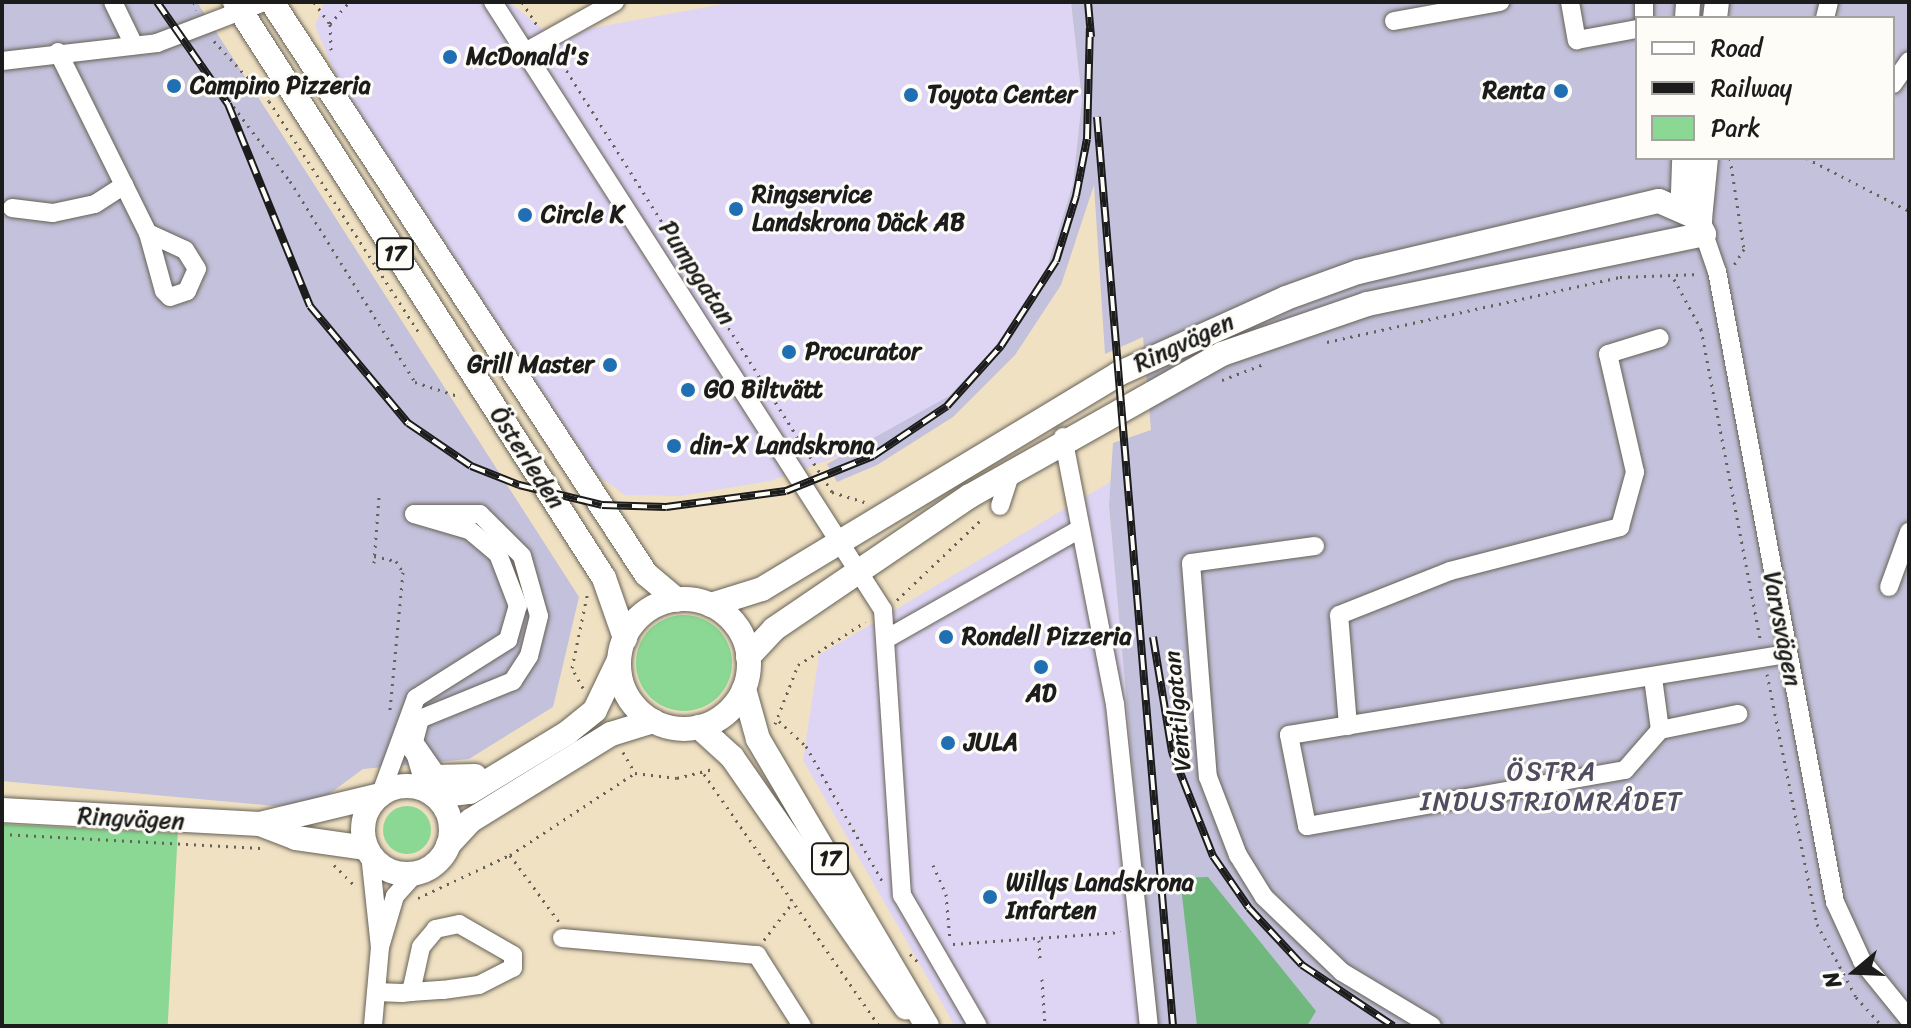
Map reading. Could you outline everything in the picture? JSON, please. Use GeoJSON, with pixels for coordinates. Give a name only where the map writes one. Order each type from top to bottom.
{"type":"FeatureCollection","features":[{"type":"Feature","properties":{"kind":"main road","name":"Österleden"},"geometry":{"type":"LineString","coordinates":[[272,2],[646,574],[677,600]]}},
{"type":"Feature","properties":{"kind":"main road","name":"Österleden"},"geometry":{"type":"LineString","coordinates":[[238,7],[604,578],[622,648]]}},
{"type":"Feature","properties":{"kind":"main road"},"geometry":{"type":"LineString","coordinates":[[1669,160],[1659,201],[1702,227]]}},
{"type":"Feature","properties":{"kind":"main road","name":"Varvsvägen"},"geometry":{"type":"LineString","coordinates":[[1684,160],[1683,193],[1702,227]]}},
{"type":"Feature","properties":{"kind":"main road","name":"Varvsvägen"},"geometry":{"type":"LineString","coordinates":[[1702,227],[1706,160]]}},
{"type":"Feature","properties":{"kind":"main road","name":"Ringvägen"},"geometry":{"type":"LineString","coordinates":[[711,605],[762,589],[892,507],[1118,374],[1286,298],[1387,264],[1659,201]]}},
{"type":"Feature","properties":{"kind":"main road","name":"Ringvägen"},"geometry":{"type":"LineString","coordinates":[[748,657],[774,629],[1063,437],[1222,354],[1302,324],[1702,227]]}},
{"type":"Feature","properties":{"kind":"main road"},"geometry":{"type":"LineString","coordinates":[[744,689],[726,713],[699,727],[653,721],[611,734],[470,821],[436,864],[416,873],[387,870],[368,851],[363,820],[379,795],[401,786],[431,793],[470,792],[567,733],[595,710],[622,648],[652,608],[677,600],[711,605],[736,626],[748,657]]}},
{"type":"Feature","properties":{"kind":"main road","name":"17"},"geometry":{"type":"LineString","coordinates":[[622,648],[627,695],[653,721]]}},
{"type":"Feature","properties":{"kind":"main road","name":"17"},"geometry":{"type":"LineString","coordinates":[[748,657],[744,689],[758,739],[924,1026]]}},
{"type":"Feature","properties":{"kind":"main road","name":"17"},"geometry":{"type":"LineString","coordinates":[[699,727],[732,757],[924,1026]]}},
{"type":"Feature","properties":{"kind":"main road"},"geometry":{"type":"LineString","coordinates":[[413,746],[435,777],[462,781],[567,733]]}},
{"type":"Feature","properties":{"kind":"main road"},"geometry":{"type":"LineString","coordinates":[[431,793],[449,815],[448,845]]}},
{"type":"Feature","properties":{"kind":"main road","name":"Ringvägen"},"geometry":{"type":"LineString","coordinates":[[2,810],[260,824],[379,795]]}},
{"type":"Feature","properties":{"kind":"main road","name":"Ringvägen"},"geometry":{"type":"LineString","coordinates":[[260,824],[296,838],[368,851]]}},
{"type":"Feature","properties":{"kind":"street"},"geometry":{"type":"LineString","coordinates":[[113,2],[134,45]]}},
{"type":"Feature","properties":{"kind":"street"},"geometry":{"type":"LineString","coordinates":[[2,61],[180,37],[206,30],[238,7],[264,2]]}},
{"type":"Feature","properties":{"kind":"street","name":"Pumpgatan"},"geometry":{"type":"LineString","coordinates":[[493,2],[883,610]]}},
{"type":"Feature","properties":{"kind":"street"},"geometry":{"type":"LineString","coordinates":[[525,52],[615,2]]}},
{"type":"Feature","properties":{"kind":"street"},"geometry":{"type":"LineString","coordinates":[[1394,21],[1500,2]]}},
{"type":"Feature","properties":{"kind":"street"},"geometry":{"type":"LineString","coordinates":[[1570,2],[1577,40],[1635,29]]}},
{"type":"Feature","properties":{"kind":"street"},"geometry":{"type":"LineString","coordinates":[[58,52],[148,233]]}},
{"type":"Feature","properties":{"kind":"street"},"geometry":{"type":"LineString","coordinates":[[1895,81],[1909,61]]}},
{"type":"Feature","properties":{"kind":"street"},"geometry":{"type":"LineString","coordinates":[[12,208],[53,213],[95,204],[124,185]]}},
{"type":"Feature","properties":{"kind":"street","name":"Varvsvägen"},"geometry":{"type":"LineString","coordinates":[[1702,227],[1835,902],[1862,961],[1909,1019]]}},
{"type":"Feature","properties":{"kind":"street"},"geometry":{"type":"LineString","coordinates":[[1348,726],[1339,615],[1450,571],[1620,527],[1635,472],[1608,354],[1660,338]]}},
{"type":"Feature","properties":{"kind":"street"},"geometry":{"type":"LineString","coordinates":[[1063,437],[1115,704],[1136,930],[1149,1026]]}},
{"type":"Feature","properties":{"kind":"street"},"geometry":{"type":"LineString","coordinates":[[1000,506],[1012,470]]}},
{"type":"Feature","properties":{"kind":"street"},"geometry":{"type":"LineString","coordinates":[[379,795],[416,698],[508,640],[518,606],[498,554],[469,530],[414,514],[480,514],[506,534],[535,584],[539,616],[529,656],[513,681],[420,719],[413,746],[431,793]]}},
{"type":"Feature","properties":{"kind":"street"},"geometry":{"type":"LineString","coordinates":[[888,638],[1080,529]]}},
{"type":"Feature","properties":{"kind":"street"},"geometry":{"type":"LineString","coordinates":[[1889,587],[1909,532]]}},
{"type":"Feature","properties":{"kind":"street","name":"Ventilgatan"},"geometry":{"type":"LineString","coordinates":[[1315,546],[1191,563],[1208,777],[1238,855],[1264,897],[1342,972],[1432,1026]]}},
{"type":"Feature","properties":{"kind":"street"},"geometry":{"type":"LineString","coordinates":[[883,610],[888,638],[902,895],[942,947],[978,1026]]}},
{"type":"Feature","properties":{"kind":"street"},"geometry":{"type":"LineString","coordinates":[[1738,714],[1660,730],[1625,770],[1307,826],[1289,735],[1787,654]]}},
{"type":"Feature","properties":{"kind":"street"},"geometry":{"type":"LineString","coordinates":[[1653,678],[1660,730]]}},
{"type":"Feature","properties":{"kind":"street"},"geometry":{"type":"LineString","coordinates":[[368,851],[380,947]]}},
{"type":"Feature","properties":{"kind":"street"},"geometry":{"type":"LineString","coordinates":[[373,1026],[380,947],[395,896],[416,873]]}},
{"type":"Feature","properties":{"kind":"street"},"geometry":{"type":"LineString","coordinates":[[376,992],[411,992],[479,985],[513,968],[513,955],[459,924],[436,929],[421,947],[411,992]]}},
{"type":"Feature","properties":{"kind":"street"},"geometry":{"type":"LineString","coordinates":[[562,938],[757,955],[802,1026]]}},
{"type":"Feature","properties":{"kind":"path"},"geometry":{"type":"LineString","coordinates":[[194,2],[206,30],[269,101],[423,338]]}},
{"type":"Feature","properties":{"kind":"path"},"geometry":{"type":"LineString","coordinates":[[314,2],[330,24]]}},
{"type":"Feature","properties":{"kind":"path"},"geometry":{"type":"LineString","coordinates":[[522,2],[832,492],[856,502],[885,497],[892,507]]}},
{"type":"Feature","properties":{"kind":"path"},"geometry":{"type":"LineString","coordinates":[[180,37],[290,181],[415,382],[462,397]]}},
{"type":"Feature","properties":{"kind":"path"},"geometry":{"type":"LineString","coordinates":[[1810,160],[1909,211]]}},
{"type":"Feature","properties":{"kind":"path"},"geometry":{"type":"LineString","coordinates":[[1310,347],[1620,277],[1674,279]]}},
{"type":"Feature","properties":{"kind":"path"},"geometry":{"type":"LineString","coordinates":[[1209,386],[1266,363]]}},
{"type":"Feature","properties":{"kind":"path"},"geometry":{"type":"LineString","coordinates":[[454,385],[470,409]]}},
{"type":"Feature","properties":{"kind":"path"},"geometry":{"type":"LineString","coordinates":[[374,563],[379,496]]}},
{"type":"Feature","properties":{"kind":"path"},"geometry":{"type":"LineString","coordinates":[[758,739],[779,721],[798,665],[883,610],[927,567],[1000,506]]}},
{"type":"Feature","properties":{"kind":"path"},"geometry":{"type":"LineString","coordinates":[[910,538],[927,567]]}},
{"type":"Feature","properties":{"kind":"path"},"geometry":{"type":"LineString","coordinates":[[374,556],[396,561],[403,572],[390,715]]}},
{"type":"Feature","properties":{"kind":"path"},"geometry":{"type":"LineString","coordinates":[[587,589],[572,668],[595,710]]}},
{"type":"Feature","properties":{"kind":"path"},"geometry":{"type":"LineString","coordinates":[[779,721],[806,746],[885,885]]}},
{"type":"Feature","properties":{"kind":"path"},"geometry":{"type":"LineString","coordinates":[[611,734],[635,773],[704,774],[879,1026]]}},
{"type":"Feature","properties":{"kind":"path"},"geometry":{"type":"LineString","coordinates":[[752,843],[766,842]]}},
{"type":"Feature","properties":{"kind":"path"},"geometry":{"type":"LineString","coordinates":[[510,855],[557,912],[562,938]]}},
{"type":"Feature","properties":{"kind":"path"},"geometry":{"type":"LineString","coordinates":[[933,865],[946,894],[942,947],[1136,930]]}},
{"type":"Feature","properties":{"kind":"path"},"geometry":{"type":"LineString","coordinates":[[779,883],[789,875]]}},
{"type":"Feature","properties":{"kind":"path"},"geometry":{"type":"LineString","coordinates":[[757,955],[793,902]]}},
{"type":"Feature","properties":{"kind":"path"},"geometry":{"type":"LineString","coordinates":[[1038,940],[1040,961]]}},
{"type":"Feature","properties":{"kind":"path"},"geometry":{"type":"LineString","coordinates":[[1042,979],[1045,1026]]}},
{"type":"Feature","properties":{"kind":"shaded area"},"geometry":{"type":"Polygon","coordinates":[[[2,2],[197,2],[579,597],[553,707],[469,759],[363,769],[317,803],[275,806],[2,781],[2,2]]]}},
{"type":"Feature","properties":{"kind":"shaded area"},"geometry":{"type":"Polygon","coordinates":[[[324,2],[509,2],[560,43],[587,29],[734,2],[1071,2],[1082,100],[1073,184],[1048,265],[1002,340],[949,396],[873,444],[770,481],[680,496],[625,495],[597,475],[338,80],[315,26],[324,2]]]}},
{"type":"Feature","properties":{"kind":"shaded area"},"geometry":{"type":"Polygon","coordinates":[[[1071,2],[1909,2],[1909,1026],[1156,1026],[1109,506],[1113,443],[1151,430],[1143,337],[1105,354],[1094,185],[1061,285],[1015,355],[953,417],[877,465],[837,482],[827,464],[949,396],[1002,340],[1048,265],[1073,184],[1082,100],[1071,2]]]}},
{"type":"Feature","properties":{"kind":"shaded area"},"geometry":{"type":"Polygon","coordinates":[[[1115,479],[1109,506],[1156,1026],[955,1026],[803,760],[819,655],[1115,479]]]}},
{"type":"Feature","properties":{"kind":"green space"},"geometry":{"type":"Polygon","coordinates":[[[684,615],[702,619],[718,629],[728,645],[732,663],[728,681],[718,697],[702,707],[684,711],[666,707],[650,697],[640,681],[636,663],[640,645],[650,629],[666,619],[684,615]]]}},
{"type":"Feature","properties":{"kind":"green space"},"geometry":{"type":"Polygon","coordinates":[[[407,806],[424,813],[431,830],[424,847],[407,854],[390,847],[383,830],[390,813],[407,806]]]}},
{"type":"Feature","properties":{"kind":"green space"},"geometry":{"type":"Polygon","coordinates":[[[2,824],[178,833],[168,1026],[2,1026],[2,824]]]}},
{"type":"Feature","properties":{"kind":"green space"},"geometry":{"type":"Polygon","coordinates":[[[1208,877],[1316,1011],[1307,1026],[1197,1026],[1180,878],[1208,877]]]}},
{"type":"Feature","properties":{"kind":"railway"},"geometry":{"type":"LineString","coordinates":[[157,2],[228,104],[310,306],[408,423],[471,466],[519,485],[602,505],[666,507],[786,491],[873,456],[947,406],[1001,346],[1056,261],[1076,196],[1087,139],[1090,28]]}},
{"type":"Feature","properties":{"kind":"railway"},"geometry":{"type":"LineString","coordinates":[[1088,2],[1091,37]]}},
{"type":"Feature","properties":{"kind":"railway"},"geometry":{"type":"LineString","coordinates":[[1097,117],[1173,1026]]}},
{"type":"Feature","properties":{"kind":"railway"},"geometry":{"type":"LineString","coordinates":[[1153,637],[1172,752],[1213,856],[1249,908],[1302,965],[1393,1026]]}},
{"type":"Feature","properties":{"kind":"place","name":"McDonald's"},"geometry":{"type":"Point","coordinates":[450,57]}},
{"type":"Feature","properties":{"kind":"place","name":"Campino Pizzeria"},"geometry":{"type":"Point","coordinates":[174,86]}},
{"type":"Feature","properties":{"kind":"place","name":"Renta"},"geometry":{"type":"Point","coordinates":[1561,91]}},
{"type":"Feature","properties":{"kind":"place","name":"Toyota Center"},"geometry":{"type":"Point","coordinates":[911,95]}},
{"type":"Feature","properties":{"kind":"place","name":"Ringservice Landskrona Däck AB"},"geometry":{"type":"Point","coordinates":[736,209]}},
{"type":"Feature","properties":{"kind":"place","name":"Circle K"},"geometry":{"type":"Point","coordinates":[525,215]}},
{"type":"Feature","properties":{"kind":"place","name":"Procurator"},"geometry":{"type":"Point","coordinates":[789,352]}},
{"type":"Feature","properties":{"kind":"place","name":"Grill Master"},"geometry":{"type":"Point","coordinates":[610,365]}},
{"type":"Feature","properties":{"kind":"place","name":"GO Biltvätt"},"geometry":{"type":"Point","coordinates":[688,390]}},
{"type":"Feature","properties":{"kind":"place","name":"din-X Landskrona"},"geometry":{"type":"Point","coordinates":[674,446]}},
{"type":"Feature","properties":{"kind":"place","name":"Rondell Pizzeria"},"geometry":{"type":"Point","coordinates":[946,637]}},
{"type":"Feature","properties":{"kind":"place","name":"AD"},"geometry":{"type":"Point","coordinates":[1041,667]}},
{"type":"Feature","properties":{"kind":"place","name":"JULA"},"geometry":{"type":"Point","coordinates":[948,743]}},
{"type":"Feature","properties":{"kind":"place","name":"Willys Landskrona Infarten"},"geometry":{"type":"Point","coordinates":[990,897]}},
{"type":"Feature","properties":{"kind":"district","name":"ÖSTRA INDUSTRIOMRÅDET"},"geometry":{"type":"Point","coordinates":[1552,787]}}]}
